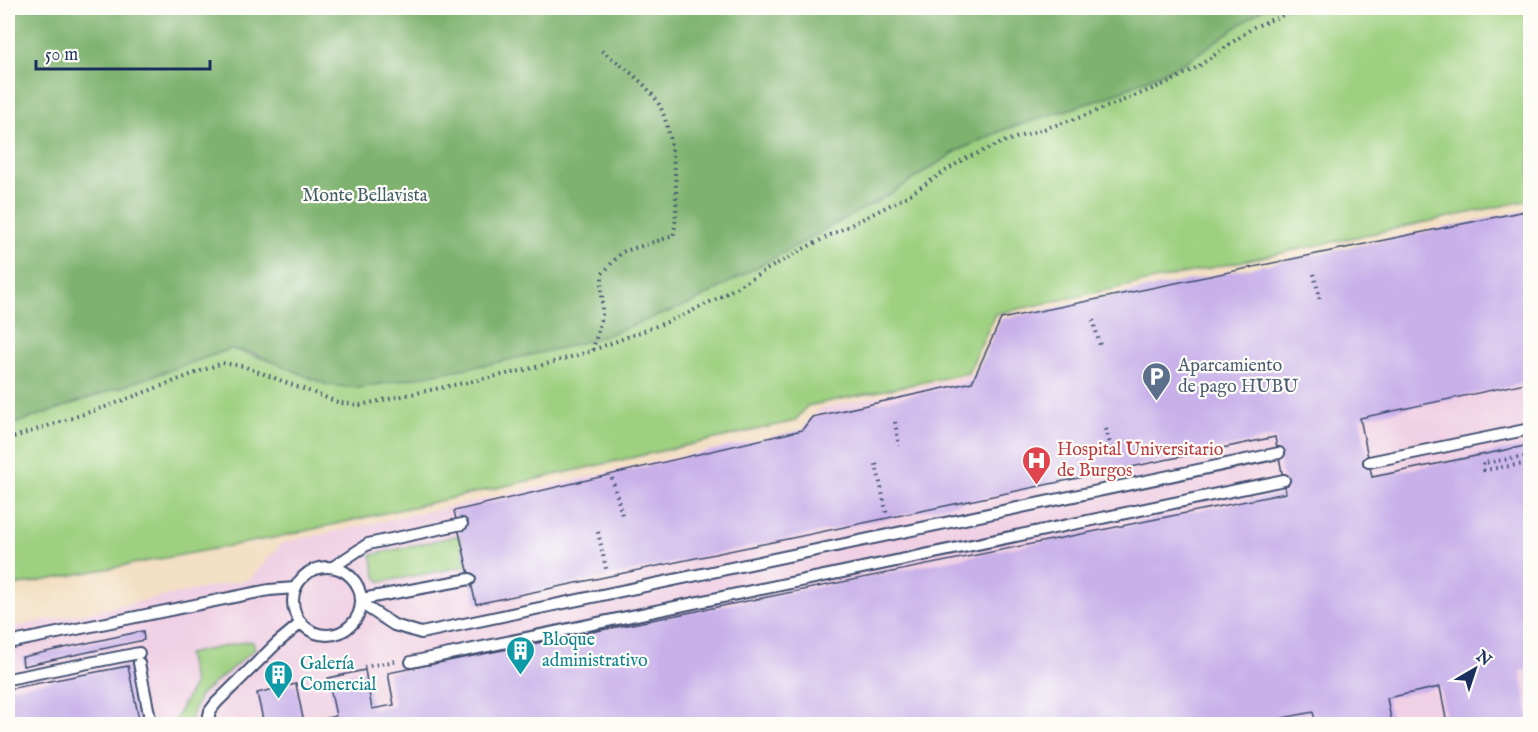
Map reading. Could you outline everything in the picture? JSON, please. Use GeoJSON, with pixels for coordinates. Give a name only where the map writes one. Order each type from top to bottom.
{"type":"FeatureCollection","features":[{"type":"Feature","properties":{"kind":"lane"},"geometry":{"type":"LineString","coordinates":[[1369,462],[1530,429]]}},
{"type":"Feature","properties":{"kind":"lane"},"geometry":{"type":"LineString","coordinates":[[362,601],[354,622],[338,634],[318,634],[301,623],[293,607],[295,588],[306,573],[314,568],[333,567],[342,569],[356,581],[362,601],[394,625],[421,633],[1279,453]]}},
{"type":"Feature","properties":{"kind":"lane"},"geometry":{"type":"LineString","coordinates":[[407,661],[1284,480]]}},
{"type":"Feature","properties":{"kind":"lane"},"geometry":{"type":"LineString","coordinates":[[333,567],[368,544],[462,524]]}},
{"type":"Feature","properties":{"kind":"lane"},"geometry":{"type":"LineString","coordinates":[[362,601],[470,579]]}},
{"type":"Feature","properties":{"kind":"lane"},"geometry":{"type":"LineString","coordinates":[[8,643],[269,590],[295,588]]}},
{"type":"Feature","properties":{"kind":"lane"},"geometry":{"type":"LineString","coordinates":[[207,724],[210,711],[216,703],[277,643],[301,623]]}},
{"type":"Feature","properties":{"kind":"lane"},"geometry":{"type":"LineString","coordinates":[[8,679],[139,658],[151,724]]}},
{"type":"Feature","properties":{"kind":"path"},"geometry":{"type":"LineString","coordinates":[[8,439],[111,405],[222,363],[243,366],[340,403],[360,405],[525,370],[592,351],[680,317],[718,298],[799,251],[904,198],[964,159],[1006,141],[1081,117],[1170,82],[1199,66],[1254,27],[1300,8]]}},
{"type":"Feature","properties":{"kind":"path"},"geometry":{"type":"LineString","coordinates":[[592,351],[602,315],[602,274],[622,252],[673,236],[678,199],[672,155],[658,102],[625,68],[599,49]]}},
{"type":"Feature","properties":{"kind":"path"},"geometry":{"type":"LineString","coordinates":[[1314,273],[1320,300]]}},
{"type":"Feature","properties":{"kind":"path"},"geometry":{"type":"LineString","coordinates":[[1093,320],[1101,349]]}},
{"type":"Feature","properties":{"kind":"path"},"geometry":{"type":"LineString","coordinates":[[895,422],[899,446]]}},
{"type":"Feature","properties":{"kind":"path"},"geometry":{"type":"LineString","coordinates":[[1106,429],[1113,456]]}},
{"type":"Feature","properties":{"kind":"path"},"geometry":{"type":"LineString","coordinates":[[1530,456],[1483,463],[1484,470],[1530,463]]}},
{"type":"Feature","properties":{"kind":"path"},"geometry":{"type":"LineString","coordinates":[[876,464],[887,515]]}},
{"type":"Feature","properties":{"kind":"path"},"geometry":{"type":"LineString","coordinates":[[612,478],[622,515]]}},
{"type":"Feature","properties":{"kind":"path"},"geometry":{"type":"LineString","coordinates":[[598,532],[607,573]]}},
{"type":"Feature","properties":{"kind":"path"},"geometry":{"type":"LineString","coordinates":[[364,667],[407,661]]}},
{"type":"Feature","properties":{"kind":"shaded area","name":"Hospital Universitario de Burgos"},"geometry":{"type":"Polygon","coordinates":[[[1530,210],[1530,724],[8,724],[8,628],[250,579],[282,543],[802,430],[819,409],[976,374],[1001,319],[1530,210]]]}},
{"type":"Feature","properties":{"kind":"green space","name":"Monte Bellavista"},"geometry":{"type":"Polygon","coordinates":[[[8,8],[1264,8],[1184,63],[1105,98],[1003,130],[955,152],[892,193],[694,302],[610,334],[570,346],[495,363],[359,388],[327,385],[252,353],[231,349],[8,426],[8,8]]]}},
{"type":"Feature","properties":{"kind":"green space"},"geometry":{"type":"Polygon","coordinates":[[[1264,8],[1530,8],[1530,200],[995,314],[968,373],[807,406],[795,421],[278,537],[8,587],[8,426],[231,349],[359,388],[570,346],[694,302],[955,152],[1003,130],[1105,98],[1184,63],[1264,8]]]}},
{"type":"Feature","properties":{"kind":"green space"},"geometry":{"type":"Polygon","coordinates":[[[460,535],[467,566],[381,582],[376,577],[371,555],[460,535]]]}},
{"type":"Feature","properties":{"kind":"green space"},"geometry":{"type":"Polygon","coordinates":[[[253,642],[255,649],[200,695],[189,724],[173,724],[194,684],[187,654],[253,642]]]}},
{"type":"Feature","properties":{"kind":"building","name":"Hospital Universitario de Burgos"},"geometry":{"type":"Polygon","coordinates":[[[1530,210],[1530,382],[1360,418],[1372,477],[1530,445],[1530,669],[1521,671],[1530,724],[1447,724],[1440,687],[1387,698],[1392,724],[1316,724],[1313,712],[1252,724],[264,724],[257,693],[296,684],[304,723],[336,716],[328,678],[365,670],[372,709],[394,705],[388,673],[1286,493],[1275,437],[476,604],[454,511],[802,430],[812,417],[972,382],[1001,319],[1530,210]]]}},
{"type":"Feature","properties":{"kind":"building"},"geometry":{"type":"Polygon","coordinates":[[[143,631],[144,640],[23,666],[22,657],[143,631]]]}},
{"type":"Feature","properties":{"kind":"building"},"geometry":{"type":"Polygon","coordinates":[[[128,666],[140,724],[8,724],[8,689],[128,666]]]}},
{"type":"Feature","properties":{"kind":"place","name":"Aparcamiento de pago HUBU"},"geometry":{"type":"Point","coordinates":[1157,402]}},
{"type":"Feature","properties":{"kind":"place","name":"Hospital Universitario de Burgos"},"geometry":{"type":"Point","coordinates":[1036,486]}},
{"type":"Feature","properties":{"kind":"place","name":"Bloque administrativo"},"geometry":{"type":"Point","coordinates":[521,676]}},
{"type":"Feature","properties":{"kind":"place","name":"Galería Comercial"},"geometry":{"type":"Point","coordinates":[279,700]}}]}
